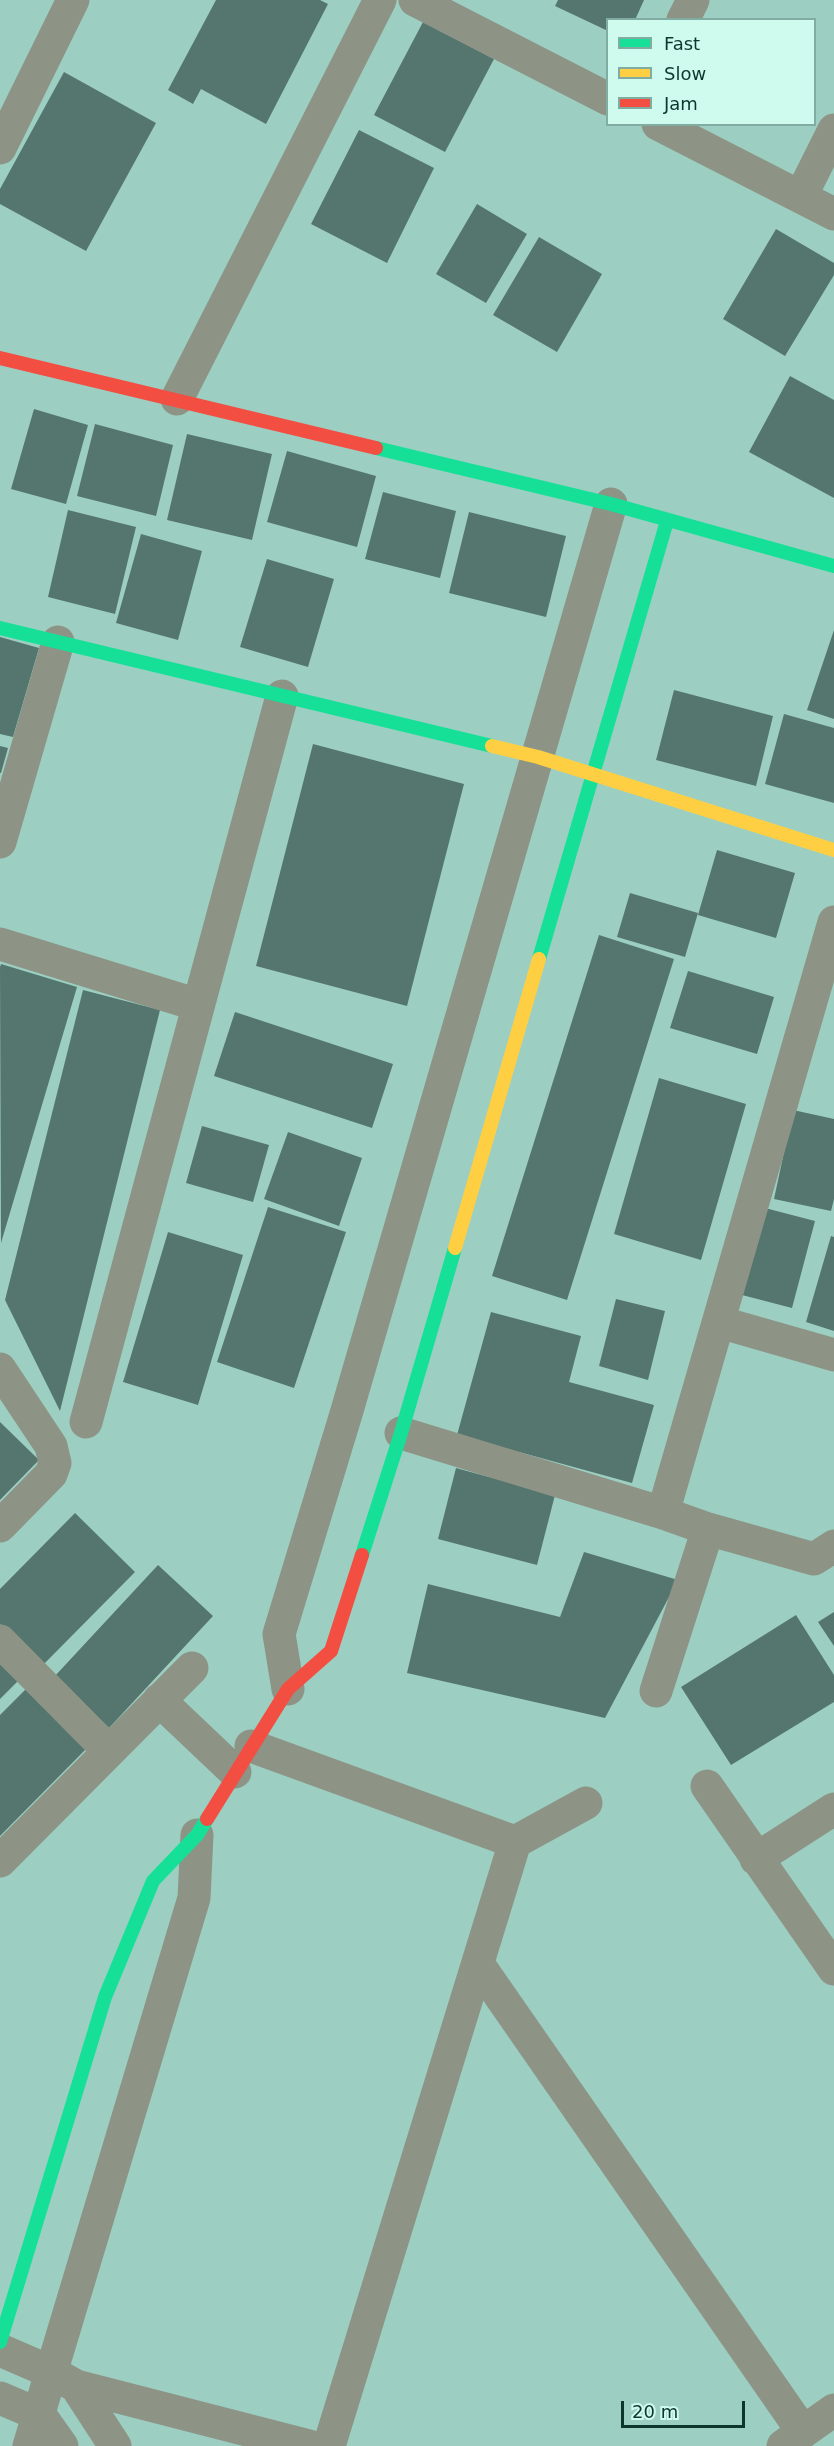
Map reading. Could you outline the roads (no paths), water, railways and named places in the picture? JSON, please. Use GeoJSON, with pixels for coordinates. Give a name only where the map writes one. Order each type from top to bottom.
{"type":"FeatureCollection","features":[{"type":"Feature","properties":{"kind":"street"},"geometry":{"type":"LineString","coordinates":[[0,148],[73,0]]}},
{"type":"Feature","properties":{"kind":"street"},"geometry":{"type":"LineString","coordinates":[[177,399],[380,0]]}},
{"type":"Feature","properties":{"kind":"street"},"geometry":{"type":"LineString","coordinates":[[415,0],[606,98]]}},
{"type":"Feature","properties":{"kind":"street"},"geometry":{"type":"LineString","coordinates":[[684,18],[693,0]]}},
{"type":"Feature","properties":{"kind":"street"},"geometry":{"type":"LineString","coordinates":[[662,126],[834,214]]}},
{"type":"Feature","properties":{"kind":"street"},"geometry":{"type":"LineString","coordinates":[[801,196],[834,130]]}},
{"type":"Feature","properties":{"kind":"street"},"geometry":{"type":"LineString","coordinates":[[0,358],[611,504],[834,566]]}},
{"type":"Feature","properties":{"kind":"street"},"geometry":{"type":"LineString","coordinates":[[288,1689],[279,1634],[611,504]]}},
{"type":"Feature","properties":{"kind":"street"},"geometry":{"type":"LineString","coordinates":[[0,2342],[105,1997],[153,1881],[197,1835],[288,1689],[331,1651],[401,1433],[666,521]]}},
{"type":"Feature","properties":{"kind":"street"},"geometry":{"type":"LineString","coordinates":[[0,628],[538,757],[834,850]]}},
{"type":"Feature","properties":{"kind":"street"},"geometry":{"type":"LineString","coordinates":[[0,843],[58,642]]}},
{"type":"Feature","properties":{"kind":"street"},"geometry":{"type":"LineString","coordinates":[[86,1422],[282,696]]}},
{"type":"Feature","properties":{"kind":"street"},"geometry":{"type":"LineString","coordinates":[[663,1513],[834,922]]}},
{"type":"Feature","properties":{"kind":"street"},"geometry":{"type":"LineString","coordinates":[[0,944],[198,1005]]}},
{"type":"Feature","properties":{"kind":"street"},"geometry":{"type":"LineString","coordinates":[[719,1322],[834,1354]]}},
{"type":"Feature","properties":{"kind":"street"},"geometry":{"type":"LineString","coordinates":[[0,1369],[51,1446],[55,1463],[51,1474],[0,1526]]}},
{"type":"Feature","properties":{"kind":"street"},"geometry":{"type":"LineString","coordinates":[[401,1433],[663,1513],[708,1529],[814,1559],[834,1546]]}},
{"type":"Feature","properties":{"kind":"street"},"geometry":{"type":"LineString","coordinates":[[656,1691],[708,1529]]}},
{"type":"Feature","properties":{"kind":"street"},"geometry":{"type":"LineString","coordinates":[[0,1641],[109,1751]]}},
{"type":"Feature","properties":{"kind":"street"},"geometry":{"type":"LineString","coordinates":[[0,1861],[192,1668]]}},
{"type":"Feature","properties":{"kind":"street"},"geometry":{"type":"LineString","coordinates":[[159,1700],[243,1759],[515,1842]]}},
{"type":"Feature","properties":{"kind":"street"},"geometry":{"type":"LineString","coordinates":[[706,1785],[834,1969]]}},
{"type":"Feature","properties":{"kind":"street"},"geometry":{"type":"LineString","coordinates":[[328,2446],[515,1842],[586,1803]]}},
{"type":"Feature","properties":{"kind":"street"},"geometry":{"type":"LineString","coordinates":[[756,1859],[834,1809]]}},
{"type":"Feature","properties":{"kind":"street"},"geometry":{"type":"LineString","coordinates":[[29,2446],[40,2415],[63,2379],[194,1898],[197,1835]]}},
{"type":"Feature","properties":{"kind":"street"},"geometry":{"type":"LineString","coordinates":[[478,1964],[793,2439],[834,2410]]}},
{"type":"Feature","properties":{"kind":"street"},"geometry":{"type":"LineString","coordinates":[[0,2350],[63,2379],[309,2446]]}},
{"type":"Feature","properties":{"kind":"street"},"geometry":{"type":"LineString","coordinates":[[63,2379],[115,2446]]}},
{"type":"Feature","properties":{"kind":"street"},"geometry":{"type":"LineString","coordinates":[[0,2398],[40,2415],[62,2446]]}}]}
